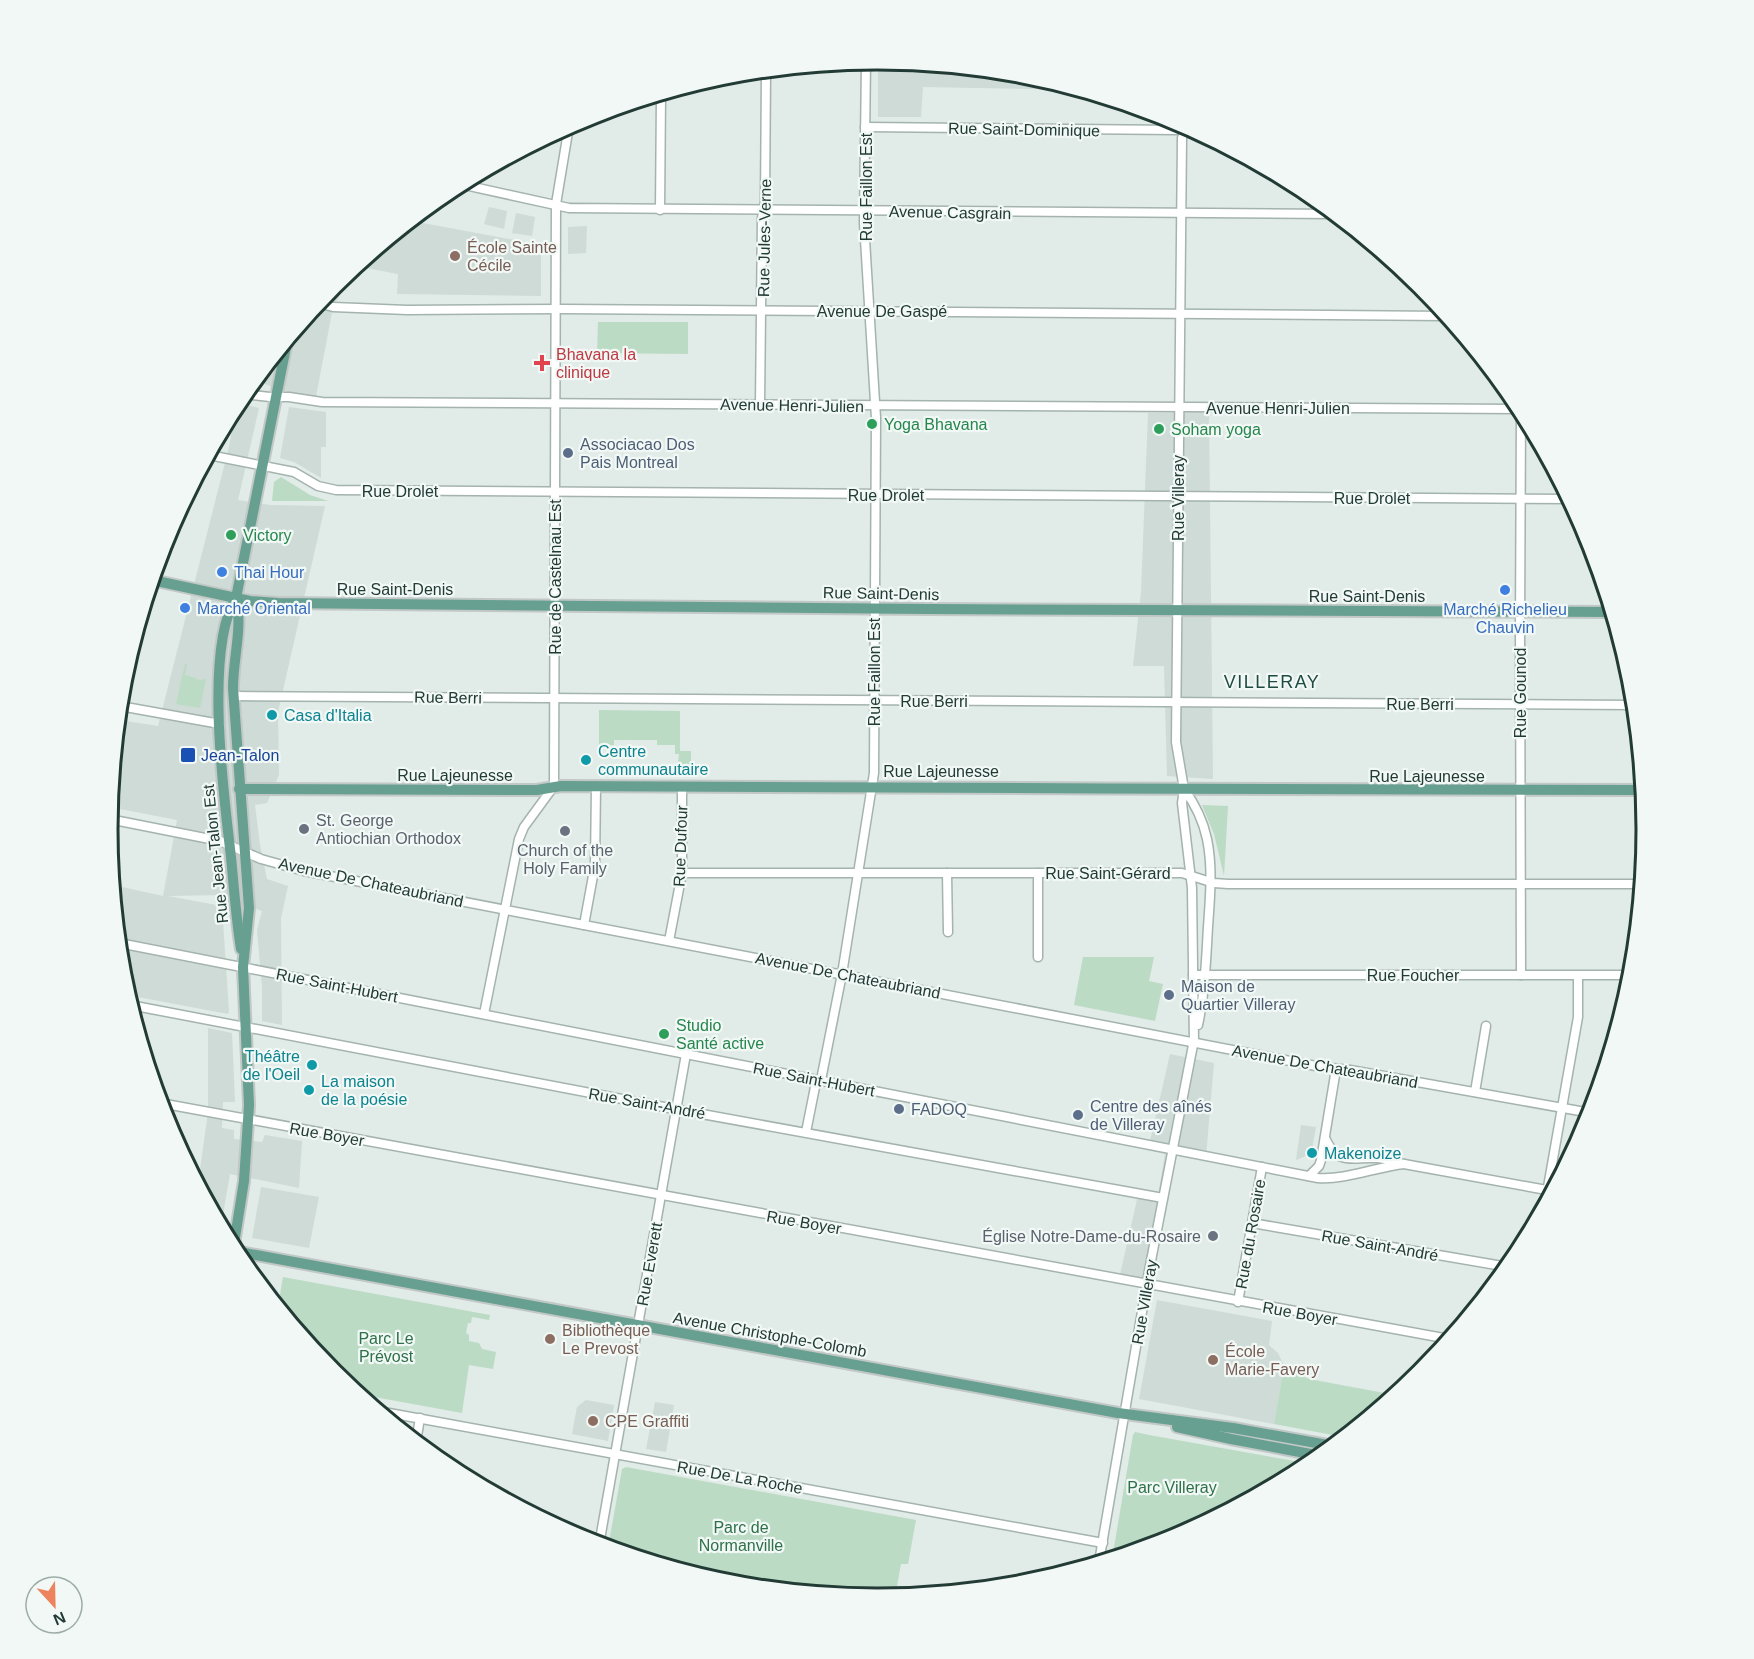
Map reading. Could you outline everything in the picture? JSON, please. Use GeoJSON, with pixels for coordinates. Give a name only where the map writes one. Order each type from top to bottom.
{"type":"FeatureCollection","features":[{"type":"Feature","properties":{"kind":"main road","name":"Rue Jean-Talon Est"},"geometry":{"type":"LineString","coordinates":[[236,1235],[249,1120],[243,967],[235,909],[220,724],[220,659],[229,609],[236,598],[284,356]]}},
{"type":"Feature","properties":{"kind":"main road","name":"Rue Saint-Denis"},"geometry":{"type":"LineString","coordinates":[[160,582],[253,602],[278,603],[1604,612]]}},
{"type":"Feature","properties":{"kind":"main road","name":"Rue Jean-Talon Est"},"geometry":{"type":"LineString","coordinates":[[236,598],[240,612],[234,657],[233,696],[249,909],[243,967]]}},
{"type":"Feature","properties":{"kind":"main road","name":"Rue Lajeunesse"},"geometry":{"type":"LineString","coordinates":[[239,789],[537,790],[554,786],[873,786],[1634,790]]}},
{"type":"Feature","properties":{"kind":"main road","name":"Avenue Christophe-Colomb"},"geometry":{"type":"LineString","coordinates":[[247,1252],[1124,1414],[1231,1439],[1309,1454]]}},
{"type":"Feature","properties":{"kind":"main road","name":"Avenue Christophe-Colomb"},"geometry":{"type":"LineString","coordinates":[[1124,1414],[1233,1428],[1322,1444]]}},
{"type":"Feature","properties":{"kind":"street","name":"Rue Faillon Est"},"geometry":{"type":"LineString","coordinates":[[806,1132],[815,1087],[821,1080],[842,974],[873,786],[876,406],[864,211],[866,70]]}},
{"type":"Feature","properties":{"kind":"street","name":"Rue Jules-Verne"},"geometry":{"type":"LineString","coordinates":[[760,405],[766,79]]}},
{"type":"Feature","properties":{"kind":"street"},"geometry":{"type":"LineString","coordinates":[[660,210],[661,102]]}},
{"type":"Feature","properties":{"kind":"street","name":"Rue Saint-Dominique"},"geometry":{"type":"LineString","coordinates":[[865,127],[1171,130]]}},
{"type":"Feature","properties":{"kind":"street","name":"Rue Villeray"},"geometry":{"type":"LineString","coordinates":[[1182,135],[1177,748],[1184,789],[1182,803],[1190,875],[1194,1043]]}},
{"type":"Feature","properties":{"kind":"street","name":"Rue de Castelnau Est"},"geometry":{"type":"LineString","coordinates":[[554,786],[556,204],[567,137]]}},
{"type":"Feature","properties":{"kind":"street","name":"Avenue Casgrain"},"geometry":{"type":"LineString","coordinates":[[473,187],[569,208],[1321,214]]}},
{"type":"Feature","properties":{"kind":"street","name":"Avenue De Gaspé"},"geometry":{"type":"LineString","coordinates":[[328,306],[407,310],[762,310],[1436,316]]}},
{"type":"Feature","properties":{"kind":"street","name":"Avenue Henri-Julien"},"geometry":{"type":"LineString","coordinates":[[255,395],[322,402],[1509,410]]}},
{"type":"Feature","properties":{"kind":"street","name":"Rue Gounod"},"geometry":{"type":"LineString","coordinates":[[1521,429],[1521,975]]}},
{"type":"Feature","properties":{"kind":"street","name":"Rue Drolet"},"geometry":{"type":"LineString","coordinates":[[216,457],[297,473],[318,486],[331,490],[1560,499]]}},
{"type":"Feature","properties":{"kind":"street","name":"Rue Berri"},"geometry":{"type":"LineString","coordinates":[[233,696],[1625,705]]}},
{"type":"Feature","properties":{"kind":"street"},"geometry":{"type":"LineString","coordinates":[[128,707],[220,724]]}},
{"type":"Feature","properties":{"kind":"street"},"geometry":{"type":"LineString","coordinates":[[484,1014],[520,836],[554,786]]}},
{"type":"Feature","properties":{"kind":"street"},"geometry":{"type":"LineString","coordinates":[[584,925],[595,870],[596,786]]}},
{"type":"Feature","properties":{"kind":"street","name":"Rue Dufour"},"geometry":{"type":"LineString","coordinates":[[669,941],[682,873],[682,786]]}},
{"type":"Feature","properties":{"kind":"street","name":"Rue Villeray"},"geometry":{"type":"LineString","coordinates":[[1100,1555],[1147,1284],[1206,975],[1209,856],[1204,828],[1194,803],[1184,789]]}},
{"type":"Feature","properties":{"kind":"street","name":"Avenue De Chateaubriand"},"geometry":{"type":"LineString","coordinates":[[118,821],[220,841],[261,859],[296,869],[1194,1043],[1581,1111]]}},
{"type":"Feature","properties":{"kind":"street","name":"Rue Saint-Gérard"},"geometry":{"type":"LineString","coordinates":[[682,873],[1182,873],[1228,884],[1634,884]]}},
{"type":"Feature","properties":{"kind":"street"},"geometry":{"type":"LineString","coordinates":[[946,873],[948,932]]}},
{"type":"Feature","properties":{"kind":"street"},"geometry":{"type":"LineString","coordinates":[[1038,873],[1038,957]]}},
{"type":"Feature","properties":{"kind":"street","name":"Rue Saint-Hubert"},"geometry":{"type":"LineString","coordinates":[[127,945],[1309,1176],[1336,1177],[1404,1164]]}},
{"type":"Feature","properties":{"kind":"street","name":"Rue Foucher"},"geometry":{"type":"LineString","coordinates":[[1193,975],[1622,975]]}},
{"type":"Feature","properties":{"kind":"street"},"geometry":{"type":"LineString","coordinates":[[1552,1176],[1578,1017],[1578,976]]}},
{"type":"Feature","properties":{"kind":"street","name":"Rue Saint-André"},"geometry":{"type":"LineString","coordinates":[[140,1007],[1163,1198]]}},
{"type":"Feature","properties":{"kind":"street"},"geometry":{"type":"LineString","coordinates":[[1475,1092],[1486,1026]]}},
{"type":"Feature","properties":{"kind":"street","name":"Rue Everett"},"geometry":{"type":"LineString","coordinates":[[601,1536],[686,1054]]}},
{"type":"Feature","properties":{"kind":"street"},"geometry":{"type":"LineString","coordinates":[[1309,1176],[1318,1166],[1336,1069]]}},
{"type":"Feature","properties":{"kind":"street","name":"Rue Boyer"},"geometry":{"type":"LineString","coordinates":[[170,1105],[1441,1338]]}},
{"type":"Feature","properties":{"kind":"street","name":"Rue Saint-Hubert"},"geometry":{"type":"LineString","coordinates":[[1325,1138],[1333,1152],[1342,1158],[1383,1158],[1404,1164],[1544,1190]]}},
{"type":"Feature","properties":{"kind":"street","name":"Rue du Rosaire"},"geometry":{"type":"LineString","coordinates":[[1238,1302],[1262,1167]]}},
{"type":"Feature","properties":{"kind":"street","name":"Rue Saint-André"},"geometry":{"type":"LineString","coordinates":[[1252,1223],[1497,1266]]}},
{"type":"Feature","properties":{"kind":"street","name":"Rue De La Roche"},"geometry":{"type":"LineString","coordinates":[[393,1414],[1102,1543]]}},
{"type":"Feature","properties":{"kind":"street"},"geometry":{"type":"LineString","coordinates":[[417,1434],[420,1418]]}},
{"type":"Feature","properties":{"kind":"shaded area"},"geometry":{"type":"Polygon","coordinates":[[[878,70],[976,77],[1044,89],[923,87],[921,117],[878,117],[878,70]]]}},
{"type":"Feature","properties":{"kind":"shaded area"},"geometry":{"type":"Polygon","coordinates":[[[489,207],[507,211],[504,229],[484,224],[489,207]]]}},
{"type":"Feature","properties":{"kind":"shaded area"},"geometry":{"type":"Polygon","coordinates":[[[516,213],[535,217],[532,236],[512,233],[516,213]]]}},
{"type":"Feature","properties":{"kind":"shaded area","name":"École Sainte Cécile"},"geometry":{"type":"Polygon","coordinates":[[[421,223],[541,245],[541,296],[397,294],[398,274],[367,268],[421,223]]]}},
{"type":"Feature","properties":{"kind":"shaded area"},"geometry":{"type":"Polygon","coordinates":[[[587,226],[586,253],[568,254],[568,227],[587,226]]]}},
{"type":"Feature","properties":{"kind":"shaded area"},"geometry":{"type":"Polygon","coordinates":[[[340,293],[333,307],[315,402],[263,383],[306,329],[340,293]]]}},
{"type":"Feature","properties":{"kind":"shaded area"},"geometry":{"type":"Polygon","coordinates":[[[248,405],[259,408],[238,500],[270,505],[325,506],[278,712],[279,775],[267,803],[255,805],[267,879],[288,886],[281,918],[282,1025],[262,1021],[262,987],[257,930],[262,911],[220,895],[168,896],[222,906],[228,1014],[137,997],[124,929],[121,887],[163,896],[177,820],[119,809],[126,721],[158,726],[232,431],[248,405]]]}},
{"type":"Feature","properties":{"kind":"shaded area"},"geometry":{"type":"Polygon","coordinates":[[[289,407],[326,412],[326,447],[321,447],[321,478],[294,462],[280,458],[289,407]]]}},
{"type":"Feature","properties":{"kind":"shaded area"},"geometry":{"type":"Polygon","coordinates":[[[1209,412],[1213,779],[1167,776],[1164,666],[1133,666],[1141,592],[1148,413],[1209,412]]]}},
{"type":"Feature","properties":{"kind":"shaded area"},"geometry":{"type":"Polygon","coordinates":[[[208,1028],[232,1033],[235,1102],[223,1102],[222,1128],[234,1130],[234,1139],[262,1142],[265,1135],[302,1141],[299,1188],[230,1174],[223,1214],[200,1172],[208,1112],[208,1028]]]}},
{"type":"Feature","properties":{"kind":"shaded area"},"geometry":{"type":"Polygon","coordinates":[[[1170,1054],[1214,1063],[1206,1156],[1173,1149],[1147,1285],[1119,1279],[1139,1191],[1158,1195],[1165,1154],[1148,1150],[1170,1054]]]}},
{"type":"Feature","properties":{"kind":"shaded area"},"geometry":{"type":"Polygon","coordinates":[[[1301,1125],[1316,1127],[1311,1154],[1296,1160],[1301,1125]]]}},
{"type":"Feature","properties":{"kind":"shaded area"},"geometry":{"type":"Polygon","coordinates":[[[261,1187],[319,1197],[309,1248],[252,1238],[261,1187]]]}},
{"type":"Feature","properties":{"kind":"shaded area","name":"École Marie-Favery"},"geometry":{"type":"Polygon","coordinates":[[[1157,1300],[1272,1321],[1269,1345],[1278,1353],[1284,1366],[1274,1424],[1139,1399],[1157,1300]]]}},
{"type":"Feature","properties":{"kind":"shaded area","name":"CPE Graffiti"},"geometry":{"type":"Polygon","coordinates":[[[586,1400],[614,1405],[608,1441],[572,1434],[577,1407],[586,1400]]]}},
{"type":"Feature","properties":{"kind":"shaded area"},"geometry":{"type":"Polygon","coordinates":[[[655,1402],[674,1405],[666,1452],[646,1449],[655,1402]]]}},
{"type":"Feature","properties":{"kind":"green space"},"geometry":{"type":"Polygon","coordinates":[[[598,322],[688,322],[688,354],[597,353],[598,322]]]}},
{"type":"Feature","properties":{"kind":"green space"},"geometry":{"type":"Polygon","coordinates":[[[281,477],[310,495],[328,501],[272,501],[274,482],[281,477]]]}},
{"type":"Feature","properties":{"kind":"green space"},"geometry":{"type":"Polygon","coordinates":[[[185,664],[187,664],[185,675],[197,680],[206,679],[200,708],[176,704],[185,664]]]}},
{"type":"Feature","properties":{"kind":"green space"},"geometry":{"type":"Polygon","coordinates":[[[599,710],[680,711],[680,751],[691,751],[691,771],[677,771],[679,754],[675,754],[675,745],[657,745],[657,740],[614,740],[614,745],[599,745],[599,710]]]}},
{"type":"Feature","properties":{"kind":"green space"},"geometry":{"type":"Polygon","coordinates":[[[1202,805],[1228,806],[1224,876],[1214,834],[1202,805]]]}},
{"type":"Feature","properties":{"kind":"green space"},"geometry":{"type":"Polygon","coordinates":[[[1083,957],[1154,957],[1149,981],[1163,984],[1155,1021],[1074,1005],[1083,957]]]}},
{"type":"Feature","properties":{"kind":"green space","name":"Parc Le Prévost"},"geometry":{"type":"Polygon","coordinates":[[[283,1277],[490,1315],[489,1320],[472,1317],[466,1333],[469,1335],[469,1341],[479,1343],[482,1349],[496,1352],[493,1369],[469,1365],[462,1413],[374,1397],[340,1366],[280,1298],[283,1277]]]}},
{"type":"Feature","properties":{"kind":"green space"},"geometry":{"type":"Polygon","coordinates":[[[1284,1366],[1309,1379],[1385,1393],[1335,1435],[1274,1424],[1284,1366]]]}},
{"type":"Feature","properties":{"kind":"green space","name":"Parc Villeray"},"geometry":{"type":"Polygon","coordinates":[[[1135,1432],[1298,1462],[1213,1510],[1167,1531],[1113,1550],[1135,1432]]]}},
{"type":"Feature","properties":{"kind":"green space","name":"Parc de Normanville"},"geometry":{"type":"Polygon","coordinates":[[[626,1467],[916,1520],[908,1564],[901,1564],[897,1588],[827,1587],[729,1574],[681,1563],[633,1548],[610,1539],[622,1469],[626,1467]]]}},
{"type":"Feature","properties":{"kind":"place","name":"École Sainte Cécile"},"geometry":{"type":"Point","coordinates":[455,256]}},
{"type":"Feature","properties":{"kind":"place","name":"Bhavana la clinique"},"geometry":{"type":"Point","coordinates":[542,363]}},
{"type":"Feature","properties":{"kind":"place","name":"Yoga Bhavana"},"geometry":{"type":"Point","coordinates":[872,424]}},
{"type":"Feature","properties":{"kind":"place","name":"Soham yoga"},"geometry":{"type":"Point","coordinates":[1159,429]}},
{"type":"Feature","properties":{"kind":"place","name":"Associacao Dos Pais Montreal"},"geometry":{"type":"Point","coordinates":[568,453]}},
{"type":"Feature","properties":{"kind":"place","name":"Victory"},"geometry":{"type":"Point","coordinates":[231,535]}},
{"type":"Feature","properties":{"kind":"place","name":"Thai Hour"},"geometry":{"type":"Point","coordinates":[222,572]}},
{"type":"Feature","properties":{"kind":"place","name":"Marché Richelieu Chauvin"},"geometry":{"type":"Point","coordinates":[1505,590]}},
{"type":"Feature","properties":{"kind":"place","name":"Marché Oriental"},"geometry":{"type":"Point","coordinates":[185,608]}},
{"type":"Feature","properties":{"kind":"place","name":"Casa d'Italia"},"geometry":{"type":"Point","coordinates":[272,715]}},
{"type":"Feature","properties":{"kind":"place","name":"Jean-Talon"},"geometry":{"type":"Point","coordinates":[188,755]}},
{"type":"Feature","properties":{"kind":"place","name":"Centre communautaire"},"geometry":{"type":"Point","coordinates":[586,760]}},
{"type":"Feature","properties":{"kind":"place","name":"St. George Antiochian Orthodox"},"geometry":{"type":"Point","coordinates":[304,829]}},
{"type":"Feature","properties":{"kind":"place","name":"Church of the Holy Family"},"geometry":{"type":"Point","coordinates":[565,831]}},
{"type":"Feature","properties":{"kind":"place","name":"Maison de Quartier Villeray"},"geometry":{"type":"Point","coordinates":[1169,995]}},
{"type":"Feature","properties":{"kind":"place","name":"Studio Santé active"},"geometry":{"type":"Point","coordinates":[664,1034]}},
{"type":"Feature","properties":{"kind":"place","name":"Théâtre de l'Oeil"},"geometry":{"type":"Point","coordinates":[312,1065]}},
{"type":"Feature","properties":{"kind":"place","name":"La maison de la poésie"},"geometry":{"type":"Point","coordinates":[309,1090]}},
{"type":"Feature","properties":{"kind":"place","name":"FADOQ"},"geometry":{"type":"Point","coordinates":[899,1109]}},
{"type":"Feature","properties":{"kind":"place","name":"Centre des aînés de Villeray"},"geometry":{"type":"Point","coordinates":[1078,1115]}},
{"type":"Feature","properties":{"kind":"place","name":"Makenoize"},"geometry":{"type":"Point","coordinates":[1312,1153]}},
{"type":"Feature","properties":{"kind":"place","name":"Église Notre-Dame-du-Rosaire"},"geometry":{"type":"Point","coordinates":[1213,1236]}},
{"type":"Feature","properties":{"kind":"place","name":"Bibliothèque Le Prevost"},"geometry":{"type":"Point","coordinates":[550,1339]}},
{"type":"Feature","properties":{"kind":"place","name":"École Marie-Favery"},"geometry":{"type":"Point","coordinates":[1213,1360]}},
{"type":"Feature","properties":{"kind":"place","name":"CPE Graffiti"},"geometry":{"type":"Point","coordinates":[593,1421]}},
{"type":"Feature","properties":{"kind":"district","name":"VILLERAY"},"geometry":{"type":"Point","coordinates":[1272,682]}}]}
